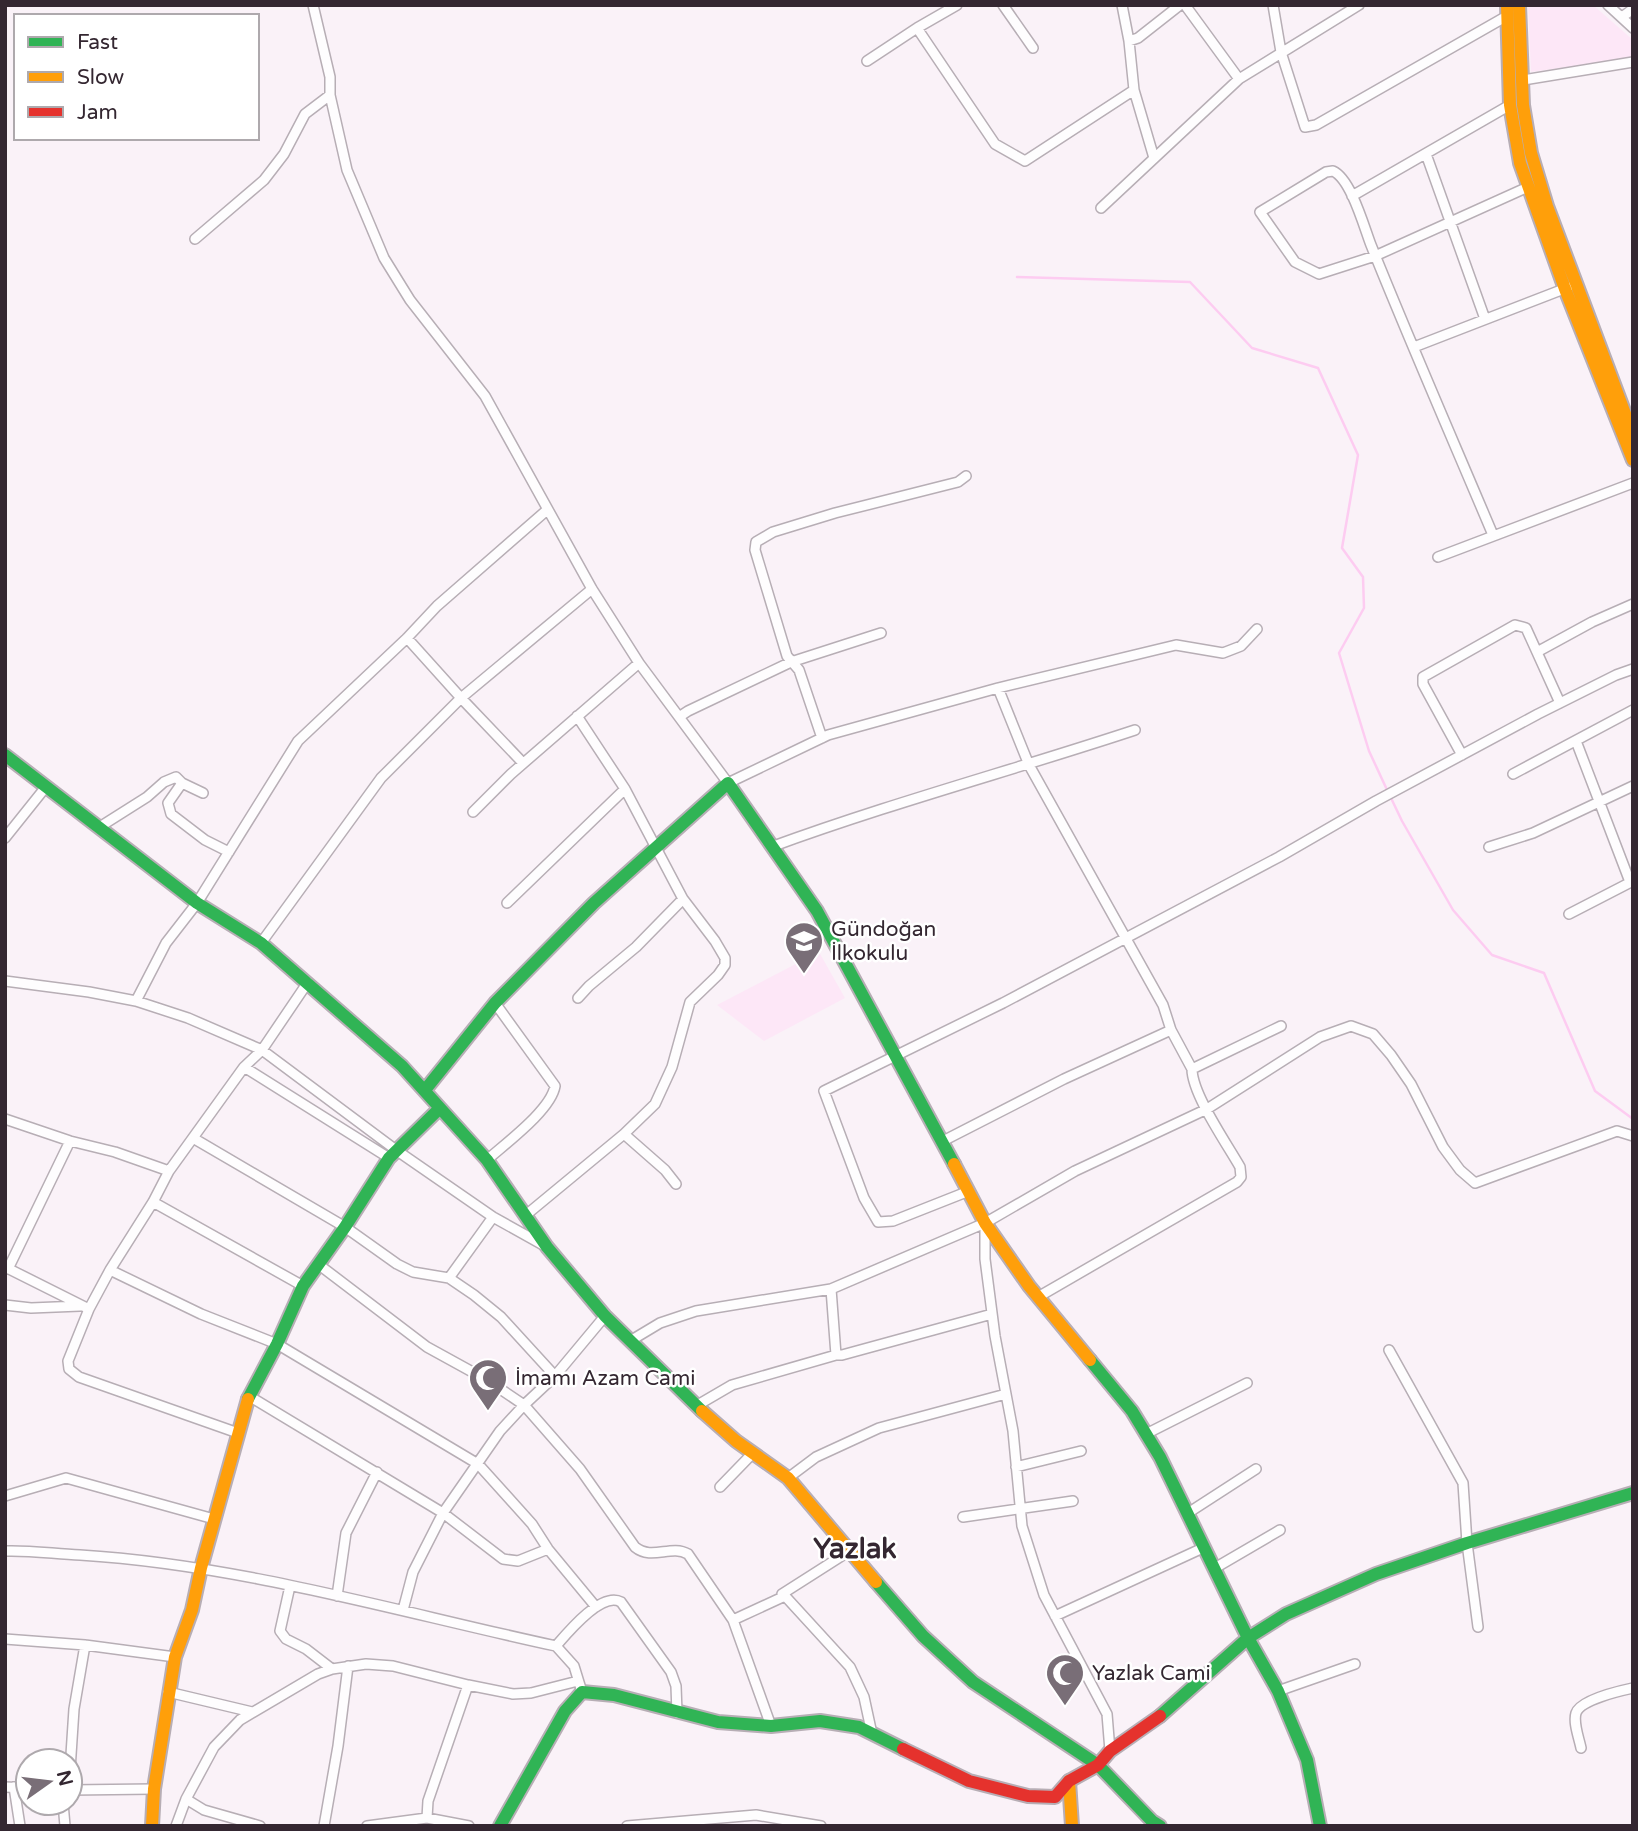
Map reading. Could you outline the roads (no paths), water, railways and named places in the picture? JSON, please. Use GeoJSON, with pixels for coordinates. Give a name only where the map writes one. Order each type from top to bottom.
{"type":"FeatureCollection","features":[{"type":"Feature","properties":{"kind":"street"},"geometry":{"type":"LineString","coordinates":[[313,5],[330,77],[331,96],[347,170],[384,258],[410,300],[485,397],[592,589],[639,663],[728,783],[817,911],[943,1140],[985,1223],[1038,1297],[1132,1410],[1188,1513],[1248,1638],[1278,1691],[1307,1759],[1320,1826]]}},
{"type":"Feature","properties":{"kind":"street"},"geometry":{"type":"LineString","coordinates":[[867,61],[957,5]]}},
{"type":"Feature","properties":{"kind":"street"},"geometry":{"type":"LineString","coordinates":[[1003,5],[1033,48]]}},
{"type":"Feature","properties":{"kind":"street"},"geometry":{"type":"LineString","coordinates":[[1122,5],[1134,90],[1154,158]]}},
{"type":"Feature","properties":{"kind":"street"},"geometry":{"type":"LineString","coordinates":[[1129,41],[1138,38],[1183,5],[1239,79]]}},
{"type":"Feature","properties":{"kind":"street"},"geometry":{"type":"LineString","coordinates":[[1273,5],[1281,52],[1305,127],[1316,125],[1507,11],[1510,105],[1520,163],[1633,435]]}},
{"type":"Feature","properties":{"kind":"street"},"geometry":{"type":"LineString","coordinates":[[1101,208],[1239,79],[1359,5]]}},
{"type":"Feature","properties":{"kind":"street"},"geometry":{"type":"LineString","coordinates":[[1519,5],[1523,105],[1531,153],[1570,286],[1633,460]]}},
{"type":"Feature","properties":{"kind":"street"},"geometry":{"type":"LineString","coordinates":[[1608,5],[1633,28]]}},
{"type":"Feature","properties":{"kind":"street"},"geometry":{"type":"LineString","coordinates":[[1622,17],[1633,9]]}},
{"type":"Feature","properties":{"kind":"street"},"geometry":{"type":"LineString","coordinates":[[917,28],[995,144],[1025,161],[1134,90]]}},
{"type":"Feature","properties":{"kind":"street"},"geometry":{"type":"LineString","coordinates":[[1523,80],[1633,62]]}},
{"type":"Feature","properties":{"kind":"street"},"geometry":{"type":"LineString","coordinates":[[195,239],[264,180],[284,154],[305,114],[331,96]]}},
{"type":"Feature","properties":{"kind":"street"},"geometry":{"type":"LineString","coordinates":[[1352,196],[1510,105]]}},
{"type":"Feature","properties":{"kind":"street"},"geometry":{"type":"LineString","coordinates":[[1426,153],[1485,319]]}},
{"type":"Feature","properties":{"kind":"street"},"geometry":{"type":"LineString","coordinates":[[1493,535],[1414,348],[1376,256],[1352,196],[1341,176],[1333,171],[1316,177],[1260,212],[1295,262],[1319,274],[1376,256],[1528,187]]}},
{"type":"Feature","properties":{"kind":"street"},"geometry":{"type":"LineString","coordinates":[[1414,348],[1570,286]]}},
{"type":"Feature","properties":{"kind":"street"},"geometry":{"type":"LineString","coordinates":[[822,738],[799,670],[787,656],[755,550],[756,542],[773,532],[835,513],[958,482],[966,476]]}},
{"type":"Feature","properties":{"kind":"street"},"geometry":{"type":"LineString","coordinates":[[1438,556],[1633,484]]}},
{"type":"Feature","properties":{"kind":"street"},"geometry":{"type":"LineString","coordinates":[[136,1001],[166,943],[197,903],[298,741],[437,606],[547,510]]}},
{"type":"Feature","properties":{"kind":"street"},"geometry":{"type":"LineString","coordinates":[[261,943],[381,778],[461,698],[592,589]]}},
{"type":"Feature","properties":{"kind":"street"},"geometry":{"type":"LineString","coordinates":[[1537,652],[1592,622],[1633,604]]}},
{"type":"Feature","properties":{"kind":"street"},"geometry":{"type":"LineString","coordinates":[[1462,755],[1423,684],[1423,677],[1515,625],[1526,628],[1560,703]]}},
{"type":"Feature","properties":{"kind":"street"},"geometry":{"type":"LineString","coordinates":[[425,1090],[495,1003],[594,903],[728,783],[822,738],[999,688],[1176,645],[1223,653],[1241,646],[1257,629]]}},
{"type":"Feature","properties":{"kind":"street"},"geometry":{"type":"LineString","coordinates":[[679,717],[688,710],[791,662],[881,633]]}},
{"type":"Feature","properties":{"kind":"street"},"geometry":{"type":"LineString","coordinates":[[407,638],[523,763]]}},
{"type":"Feature","properties":{"kind":"street"},"geometry":{"type":"LineString","coordinates":[[473,812],[523,763],[639,663]]}},
{"type":"Feature","properties":{"kind":"street"},"geometry":{"type":"LineString","coordinates":[[969,1191],[893,1221],[878,1222],[864,1198],[824,1091],[1003,1003],[1279,857],[1409,783],[1560,703],[1633,669]]}},
{"type":"Feature","properties":{"kind":"street"},"geometry":{"type":"LineString","coordinates":[[999,688],[1029,765],[1163,1005],[1171,1030],[1192,1069],[1192,1076],[1207,1110],[1240,1167],[1241,1177],[1237,1182],[1038,1297]]}},
{"type":"Feature","properties":{"kind":"street"},"geometry":{"type":"LineString","coordinates":[[1513,774],[1633,710]]}},
{"type":"Feature","properties":{"kind":"street"},"geometry":{"type":"LineString","coordinates":[[526,1215],[624,1134],[655,1104],[672,1067],[690,1002],[725,965],[725,958],[683,898],[625,789],[577,716]]}},
{"type":"Feature","properties":{"kind":"street"},"geometry":{"type":"LineString","coordinates":[[771,847],[863,813],[1029,765],[1135,730]]}},
{"type":"Feature","properties":{"kind":"street"},"geometry":{"type":"LineString","coordinates":[[1569,914],[1631,882],[1576,741]]}},
{"type":"Feature","properties":{"kind":"street"},"geometry":{"type":"LineString","coordinates":[[5,755],[197,903],[261,943],[402,1066],[487,1160],[547,1247],[605,1317],[696,1406],[752,1454],[788,1478],[923,1636],[973,1682],[1098,1765],[1160,1826]]}},
{"type":"Feature","properties":{"kind":"street"},"geometry":{"type":"LineString","coordinates":[[98,828],[147,797],[164,782],[176,777],[181,783],[203,793]]}},
{"type":"Feature","properties":{"kind":"street"},"geometry":{"type":"LineString","coordinates":[[181,783],[168,803],[171,814],[205,840],[229,852]]}},
{"type":"Feature","properties":{"kind":"street"},"geometry":{"type":"LineString","coordinates":[[1489,848],[1533,833],[1633,786]]}},
{"type":"Feature","properties":{"kind":"street"},"geometry":{"type":"LineString","coordinates":[[5,838],[45,788]]}},
{"type":"Feature","properties":{"kind":"street"},"geometry":{"type":"LineString","coordinates":[[507,903],[625,789]]}},
{"type":"Feature","properties":{"kind":"street"},"geometry":{"type":"LineString","coordinates":[[578,998],[636,947],[683,898]]}},
{"type":"Feature","properties":{"kind":"street"},"geometry":{"type":"LineString","coordinates":[[5,981],[136,1001],[188,1018],[262,1050],[392,1154]]}},
{"type":"Feature","properties":{"kind":"street"},"geometry":{"type":"LineString","coordinates":[[238,1433],[79,1377],[69,1369],[68,1361],[85,1308],[153,1202],[169,1171],[244,1068],[262,1050],[308,982]]}},
{"type":"Feature","properties":{"kind":"street"},"geometry":{"type":"LineString","coordinates":[[487,1160],[545,1106],[555,1086],[552,1078],[495,1003]]}},
{"type":"Feature","properties":{"kind":"street"},"geometry":{"type":"LineString","coordinates":[[1192,1069],[1281,1026]]}},
{"type":"Feature","properties":{"kind":"street"},"geometry":{"type":"LineString","coordinates":[[630,1340],[660,1323],[696,1311],[831,1289],[985,1223],[1075,1171],[1207,1110],[1320,1037],[1351,1026],[1373,1034],[1391,1055],[1411,1084],[1443,1147],[1460,1170],[1475,1182],[1617,1131],[1633,1136]]}},
{"type":"Feature","properties":{"kind":"street"},"geometry":{"type":"LineString","coordinates":[[943,1140],[1076,1073],[1171,1030]]}},
{"type":"Feature","properties":{"kind":"street"},"geometry":{"type":"LineString","coordinates":[[244,1068],[547,1247]]}},
{"type":"Feature","properties":{"kind":"street"},"geometry":{"type":"LineString","coordinates":[[152,1826],[154,1790],[175,1657],[192,1610],[214,1519],[249,1396],[303,1286],[392,1154],[440,1108]]}},
{"type":"Feature","properties":{"kind":"street"},"geometry":{"type":"LineString","coordinates":[[5,1119],[169,1171]]}},
{"type":"Feature","properties":{"kind":"street"},"geometry":{"type":"LineString","coordinates":[[624,1134],[665,1170],[676,1184]]}},
{"type":"Feature","properties":{"kind":"street"},"geometry":{"type":"LineString","coordinates":[[193,1138],[345,1227],[405,1268],[433,1277],[449,1278],[474,1294],[501,1317],[555,1376]]}},
{"type":"Feature","properties":{"kind":"street"},"geometry":{"type":"LineString","coordinates":[[70,1141],[7,1268],[85,1308]]}},
{"type":"Feature","properties":{"kind":"street"},"geometry":{"type":"LineString","coordinates":[[153,1202],[303,1286]]}},
{"type":"Feature","properties":{"kind":"street"},"geometry":{"type":"LineString","coordinates":[[449,1278],[493,1217]]}},
{"type":"Feature","properties":{"kind":"street"},"geometry":{"type":"LineString","coordinates":[[985,1223],[985,1259],[1016,1467],[1021,1525],[1040,1584],[1107,1714],[1110,1751]]}},
{"type":"Feature","properties":{"kind":"street"},"geometry":{"type":"LineString","coordinates":[[318,1264],[427,1347],[487,1380],[524,1405],[580,1469],[635,1547],[648,1554],[680,1550],[688,1554],[733,1620],[771,1726]]}},
{"type":"Feature","properties":{"kind":"street"},"geometry":{"type":"LineString","coordinates":[[110,1270],[201,1314],[277,1343],[478,1464],[532,1524],[548,1549],[596,1607]]}},
{"type":"Feature","properties":{"kind":"street"},"geometry":{"type":"LineString","coordinates":[[831,1289],[836,1355]]}},
{"type":"Feature","properties":{"kind":"street"},"geometry":{"type":"LineString","coordinates":[[5,1305],[85,1308]]}},
{"type":"Feature","properties":{"kind":"street"},"geometry":{"type":"LineString","coordinates":[[696,1406],[732,1385],[992,1314]]}},
{"type":"Feature","properties":{"kind":"street"},"geometry":{"type":"LineString","coordinates":[[403,1610],[413,1572],[443,1513],[500,1431],[555,1376],[605,1317]]}},
{"type":"Feature","properties":{"kind":"street"},"geometry":{"type":"LineString","coordinates":[[1390,1350],[1463,1483],[1466,1544],[1478,1627]]}},
{"type":"Feature","properties":{"kind":"street"},"geometry":{"type":"LineString","coordinates":[[1146,1434],[1247,1382]]}},
{"type":"Feature","properties":{"kind":"street"},"geometry":{"type":"LineString","coordinates":[[788,1478],[816,1457],[879,1428],[1006,1394]]}},
{"type":"Feature","properties":{"kind":"street"},"geometry":{"type":"LineString","coordinates":[[249,1396],[443,1513],[503,1559],[519,1561],[548,1549]]}},
{"type":"Feature","properties":{"kind":"street"},"geometry":{"type":"LineString","coordinates":[[1016,1467],[1081,1451]]}},
{"type":"Feature","properties":{"kind":"street"},"geometry":{"type":"LineString","coordinates":[[720,1488],[752,1454]]}},
{"type":"Feature","properties":{"kind":"street"},"geometry":{"type":"LineString","coordinates":[[1188,1513],[1256,1469]]}},
{"type":"Feature","properties":{"kind":"street"},"geometry":{"type":"LineString","coordinates":[[337,1596],[346,1533],[377,1472]]}},
{"type":"Feature","properties":{"kind":"street"},"geometry":{"type":"LineString","coordinates":[[5,1496],[66,1478],[214,1519]]}},
{"type":"Feature","properties":{"kind":"street"},"geometry":{"type":"LineString","coordinates":[[176,1826],[186,1799],[214,1747],[240,1720],[318,1674],[348,1666],[393,1666],[513,1694],[580,1687],[718,1722],[771,1726],[820,1721],[859,1727],[969,1781],[1028,1796],[1055,1797],[1069,1781],[1098,1765],[1110,1751],[1141,1731],[1178,1701],[1248,1638],[1286,1614],[1376,1574],[1633,1493]]}},
{"type":"Feature","properties":{"kind":"street"},"geometry":{"type":"LineString","coordinates":[[963,1517],[1073,1501]]}},
{"type":"Feature","properties":{"kind":"street"},"geometry":{"type":"LineString","coordinates":[[1216,1568],[1280,1530]]}},
{"type":"Feature","properties":{"kind":"street"},"geometry":{"type":"LineString","coordinates":[[1055,1616],[1205,1547]]}},
{"type":"Feature","properties":{"kind":"street"},"geometry":{"type":"LineString","coordinates":[[852,1550],[782,1594],[850,1667],[864,1697],[872,1734]]}},
{"type":"Feature","properties":{"kind":"street"},"geometry":{"type":"LineString","coordinates":[[5,1551],[141,1559],[201,1568],[403,1610],[556,1646],[574,1666],[580,1687],[500,1826]]}},
{"type":"Feature","properties":{"kind":"street"},"geometry":{"type":"LineString","coordinates":[[290,1586],[280,1631],[286,1639],[306,1648],[331,1669]]}},
{"type":"Feature","properties":{"kind":"street"},"geometry":{"type":"LineString","coordinates":[[733,1620],[785,1595]]}},
{"type":"Feature","properties":{"kind":"street"},"geometry":{"type":"LineString","coordinates":[[556,1646],[596,1607],[616,1598],[671,1672],[676,1686],[677,1713]]}},
{"type":"Feature","properties":{"kind":"street"},"geometry":{"type":"LineString","coordinates":[[5,1639],[85,1645],[175,1657]]}},
{"type":"Feature","properties":{"kind":"street"},"geometry":{"type":"LineString","coordinates":[[72,1747],[74,1709],[85,1645]]}},
{"type":"Feature","properties":{"kind":"street"},"geometry":{"type":"LineString","coordinates":[[1278,1691],[1354,1664]]}},
{"type":"Feature","properties":{"kind":"street"},"geometry":{"type":"LineString","coordinates":[[324,1826],[348,1666]]}},
{"type":"Feature","properties":{"kind":"street"},"geometry":{"type":"LineString","coordinates":[[427,1818],[428,1801],[468,1685]]}},
{"type":"Feature","properties":{"kind":"street"},"geometry":{"type":"LineString","coordinates":[[1581,1748],[1576,1712],[1583,1704],[1633,1688]]}},
{"type":"Feature","properties":{"kind":"street"},"geometry":{"type":"LineString","coordinates":[[168,1692],[252,1712]]}},
{"type":"Feature","properties":{"kind":"street"},"geometry":{"type":"LineString","coordinates":[[1069,1781],[1072,1826]]}},
{"type":"Feature","properties":{"kind":"street"},"geometry":{"type":"LineString","coordinates":[[9,1787],[20,1826]]}},
{"type":"Feature","properties":{"kind":"street"},"geometry":{"type":"LineString","coordinates":[[84,1790],[154,1790]]}},
{"type":"Feature","properties":{"kind":"street"},"geometry":{"type":"LineString","coordinates":[[186,1799],[204,1810],[260,1826]]}},
{"type":"Feature","properties":{"kind":"street"},"geometry":{"type":"LineString","coordinates":[[755,1826],[756,1815]]}},
{"type":"Feature","properties":{"kind":"street"},"geometry":{"type":"LineString","coordinates":[[626,1826],[756,1815],[821,1826]]}},
{"type":"Feature","properties":{"kind":"street"},"geometry":{"type":"LineString","coordinates":[[367,1826],[427,1818],[469,1826]]}},
{"type":"Feature","properties":{"kind":"waterway"},"geometry":{"type":"LineString","coordinates":[[1017,277],[1190,282],[1252,348],[1318,368],[1358,455],[1342,548],[1363,577],[1364,608],[1339,653],[1369,751],[1388,792]]}},
{"type":"Feature","properties":{"kind":"waterway"},"geometry":{"type":"LineString","coordinates":[[1391,798],[1453,910],[1492,955],[1544,973],[1595,1091],[1633,1119]]}},
{"type":"Feature","properties":{"kind":"place","name":"Gündoğan İlkokulu"},"geometry":{"type":"Point","coordinates":[804,975]}},
{"type":"Feature","properties":{"kind":"place","name":"İmamı Azam Cami"},"geometry":{"type":"Point","coordinates":[488,1412]}},
{"type":"Feature","properties":{"kind":"place","name":"Yazlak Cami"},"geometry":{"type":"Point","coordinates":[1065,1707]}},
{"type":"Feature","properties":{"kind":"district","name":"Yazlak"},"geometry":{"type":"Point","coordinates":[855,1549]}}]}
